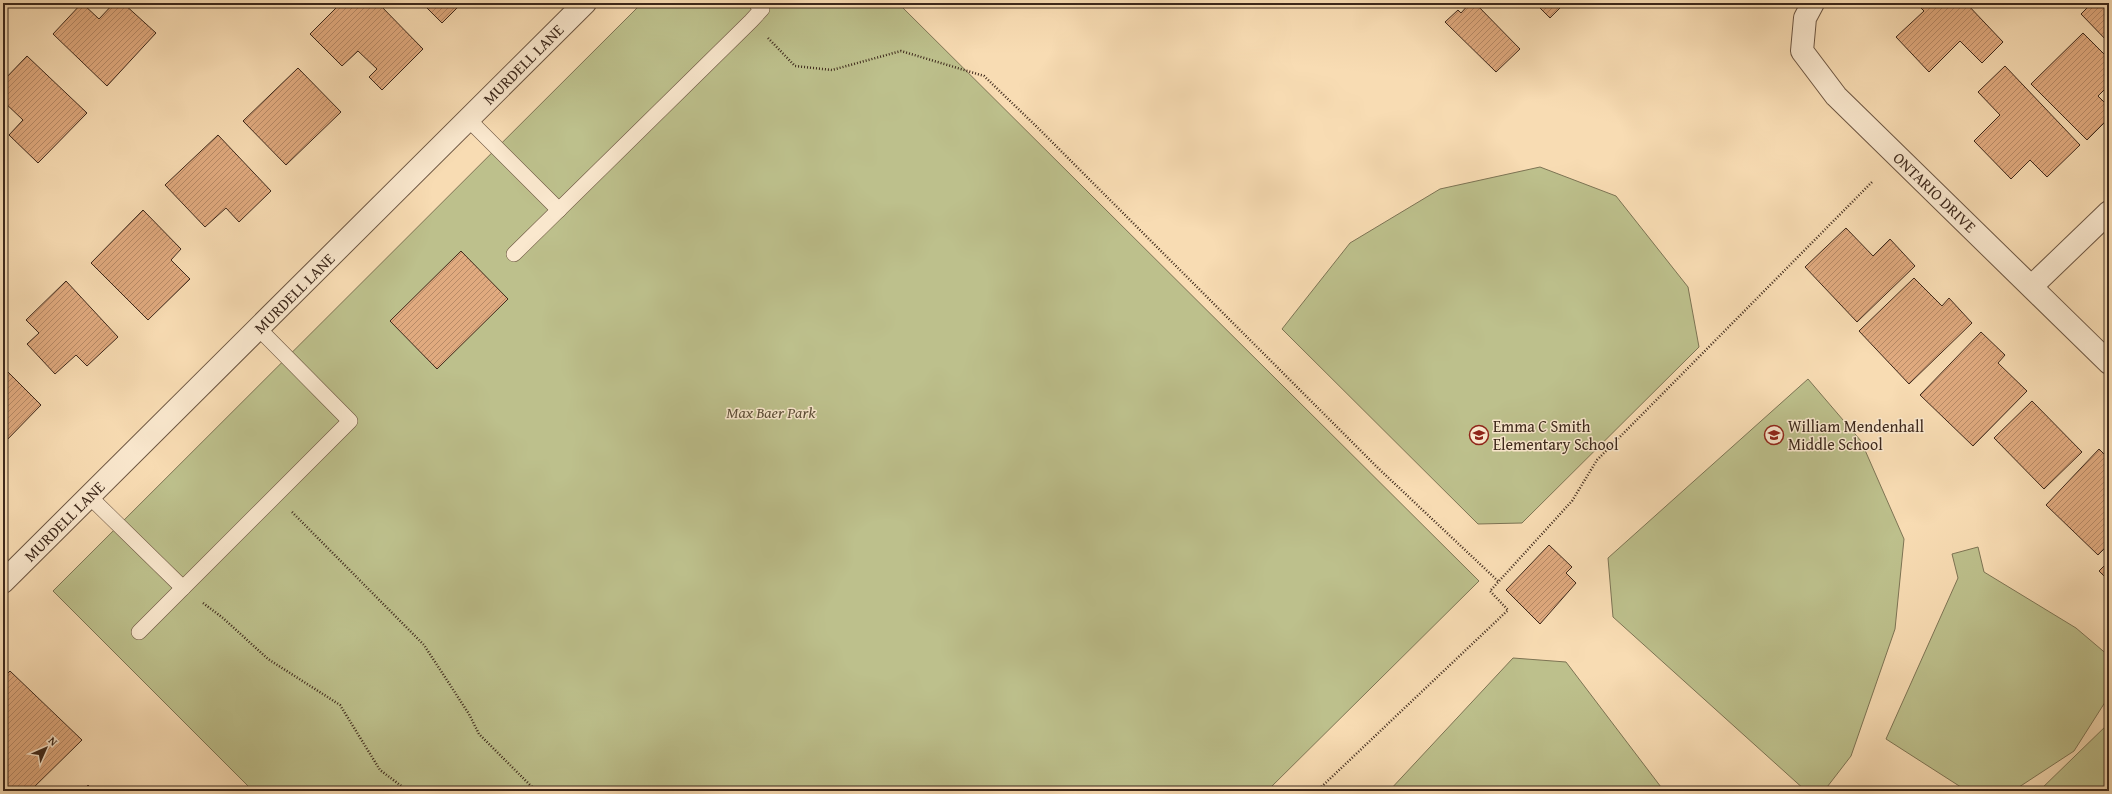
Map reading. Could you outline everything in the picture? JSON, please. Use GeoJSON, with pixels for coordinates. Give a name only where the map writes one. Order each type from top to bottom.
{"type":"FeatureCollection","features":[{"type":"Feature","properties":{"kind":"street","name":"MURDELL LANE"},"geometry":{"type":"LineString","coordinates":[[3,582],[585,3]]}},
{"type":"Feature","properties":{"kind":"street","name":"ONTARIO DRIVE"},"geometry":{"type":"LineString","coordinates":[[1812,3],[1805,18],[1802,51],[1836,96],[2032,286],[2109,364]]}},
{"type":"Feature","properties":{"kind":"street"},"geometry":{"type":"LineString","coordinates":[[2032,286],[2109,212]]}},
{"type":"Feature","properties":{"kind":"lane"},"geometry":{"type":"LineString","coordinates":[[514,254],[751,21],[762,5]]}},
{"type":"Feature","properties":{"kind":"lane"},"geometry":{"type":"LineString","coordinates":[[468,119],[558,210]]}},
{"type":"Feature","properties":{"kind":"lane"},"geometry":{"type":"LineString","coordinates":[[139,632],[350,421],[258,328]]}},
{"type":"Feature","properties":{"kind":"lane"},"geometry":{"type":"LineString","coordinates":[[89,496],[183,588]]}},
{"type":"Feature","properties":{"kind":"path"},"geometry":{"type":"LineString","coordinates":[[751,21],[796,66],[832,70],[901,51],[984,76],[1036,126],[1378,468],[1499,582]]}},
{"type":"Feature","properties":{"kind":"path"},"geometry":{"type":"LineString","coordinates":[[1316,791],[1508,610],[1490,591],[1572,501],[1597,460],[1873,181]]}},
{"type":"Feature","properties":{"kind":"path"},"geometry":{"type":"LineString","coordinates":[[276,496],[424,645],[469,714],[479,734],[536,791]]}},
{"type":"Feature","properties":{"kind":"path"},"geometry":{"type":"LineString","coordinates":[[183,588],[223,618],[268,659],[340,705],[380,770],[408,791]]}},
{"type":"Feature","properties":{"kind":"green space","name":"Max Baer Park"},"geometry":{"type":"Polygon","coordinates":[[[642,3],[898,3],[1479,581],[1267,791],[253,791],[53,591],[642,3]]]}},
{"type":"Feature","properties":{"kind":"green space"},"geometry":{"type":"Polygon","coordinates":[[[1540,167],[1616,196],[1688,287],[1699,347],[1522,523],[1478,524],[1282,329],[1350,243],[1440,189],[1540,167]]]}},
{"type":"Feature","properties":{"kind":"green space"},"geometry":{"type":"Polygon","coordinates":[[[1808,379],[1861,441],[1904,539],[1895,629],[1851,756],[1824,791],[1806,791],[1613,617],[1608,558],[1808,379]]]}},
{"type":"Feature","properties":{"kind":"green space"},"geometry":{"type":"Polygon","coordinates":[[[1978,547],[1984,572],[2076,628],[2109,656],[2109,696],[2074,751],[2013,791],[1967,791],[1886,739],[1958,578],[1952,554],[1978,547]]]}},
{"type":"Feature","properties":{"kind":"green space"},"geometry":{"type":"Polygon","coordinates":[[[1513,658],[1566,662],[1664,791],[1389,791],[1513,658]]]}},
{"type":"Feature","properties":{"kind":"green space"},"geometry":{"type":"Polygon","coordinates":[[[2109,723],[2109,791],[2039,791],[2109,723]]]}},
{"type":"Feature","properties":{"kind":"building"},"geometry":{"type":"Polygon","coordinates":[[[82,3],[99,19],[114,3],[123,3],[156,33],[107,86],[53,34],[82,3]]]}},
{"type":"Feature","properties":{"kind":"building"},"geometry":{"type":"Polygon","coordinates":[[[341,3],[378,3],[423,49],[382,90],[369,77],[377,69],[358,51],[342,66],[310,34],[341,3]]]}},
{"type":"Feature","properties":{"kind":"building"},"geometry":{"type":"Polygon","coordinates":[[[422,3],[462,3],[442,23],[422,3]]]}},
{"type":"Feature","properties":{"kind":"building"},"geometry":{"type":"Polygon","coordinates":[[[1470,3],[1475,3],[1520,49],[1496,72],[1445,22],[1458,10],[1461,13],[1470,3]]]}},
{"type":"Feature","properties":{"kind":"building"},"geometry":{"type":"Polygon","coordinates":[[[1535,3],[1565,3],[1550,18],[1535,3]]]}},
{"type":"Feature","properties":{"kind":"building"},"geometry":{"type":"Polygon","coordinates":[[[1916,3],[1966,3],[2003,42],[1982,63],[1960,41],[1929,72],[1896,37],[1924,11],[1916,3]]]}},
{"type":"Feature","properties":{"kind":"building"},"geometry":{"type":"Polygon","coordinates":[[[2092,3],[2109,3],[2109,43],[2081,14],[2092,3]]]}},
{"type":"Feature","properties":{"kind":"building"},"geometry":{"type":"Polygon","coordinates":[[[2083,33],[2109,59],[2109,85],[2098,96],[2109,107],[2109,118],[2087,140],[2031,84],[2083,33]]]}},
{"type":"Feature","properties":{"kind":"building"},"geometry":{"type":"Polygon","coordinates":[[[27,56],[87,113],[38,163],[9,135],[23,120],[3,101],[3,81],[27,56]]]}},
{"type":"Feature","properties":{"kind":"building"},"geometry":{"type":"Polygon","coordinates":[[[2005,66],[2080,145],[2047,177],[2030,160],[2011,179],[1974,141],[2000,115],[1978,92],[2005,66]]]}},
{"type":"Feature","properties":{"kind":"building"},"geometry":{"type":"Polygon","coordinates":[[[298,68],[341,112],[286,165],[243,121],[298,68]]]}},
{"type":"Feature","properties":{"kind":"building"},"geometry":{"type":"Polygon","coordinates":[[[218,135],[271,191],[239,222],[226,208],[205,227],[165,185],[218,135]]]}},
{"type":"Feature","properties":{"kind":"building"},"geometry":{"type":"Polygon","coordinates":[[[143,210],[181,249],[171,260],[190,279],[148,320],[91,263],[143,210]]]}},
{"type":"Feature","properties":{"kind":"building"},"geometry":{"type":"Polygon","coordinates":[[[1846,228],[1873,256],[1890,239],[1915,266],[1857,322],[1805,267],[1846,228]]]}},
{"type":"Feature","properties":{"kind":"building"},"geometry":{"type":"Polygon","coordinates":[[[461,251],[508,299],[437,369],[390,321],[461,251]]]}},
{"type":"Feature","properties":{"kind":"building"},"geometry":{"type":"Polygon","coordinates":[[[1914,278],[1942,306],[1949,298],[1972,323],[1909,384],[1859,331],[1914,278]]]}},
{"type":"Feature","properties":{"kind":"building"},"geometry":{"type":"Polygon","coordinates":[[[66,281],[118,337],[87,366],[76,355],[55,374],[27,344],[39,333],[26,320],[66,281]]]}},
{"type":"Feature","properties":{"kind":"building"},"geometry":{"type":"Polygon","coordinates":[[[1981,332],[2005,355],[1998,363],[2027,391],[1973,446],[1920,395],[1981,332]]]}},
{"type":"Feature","properties":{"kind":"building"},"geometry":{"type":"Polygon","coordinates":[[[3,367],[41,405],[3,444],[3,367]]]}},
{"type":"Feature","properties":{"kind":"building"},"geometry":{"type":"Polygon","coordinates":[[[2032,401],[2082,452],[2044,489],[1994,438],[2032,401]]]}},
{"type":"Feature","properties":{"kind":"building"},"geometry":{"type":"Polygon","coordinates":[[[2099,449],[2109,459],[2109,544],[2098,555],[2046,505],[2099,449]]]}},
{"type":"Feature","properties":{"kind":"building"},"geometry":{"type":"Polygon","coordinates":[[[1549,545],[1572,567],[1566,573],[1576,583],[1540,624],[1506,590],[1549,545]]]}},
{"type":"Feature","properties":{"kind":"building"},"geometry":{"type":"Polygon","coordinates":[[[2109,561],[2109,581],[2099,571],[2109,561]]]}},
{"type":"Feature","properties":{"kind":"building"},"geometry":{"type":"Polygon","coordinates":[[[10,671],[82,740],[30,791],[3,791],[3,678],[10,671]]]}},
{"type":"Feature","properties":{"kind":"building"},"geometry":{"type":"Polygon","coordinates":[[[88,785],[94,791],[83,791],[88,785]]]}},
{"type":"Feature","properties":{"kind":"place","name":"Emma C Smith Elementary School"},"geometry":{"type":"Point","coordinates":[1479,435]}},
{"type":"Feature","properties":{"kind":"place","name":"William Mendenhall Middle School"},"geometry":{"type":"Point","coordinates":[1774,435]}}]}
